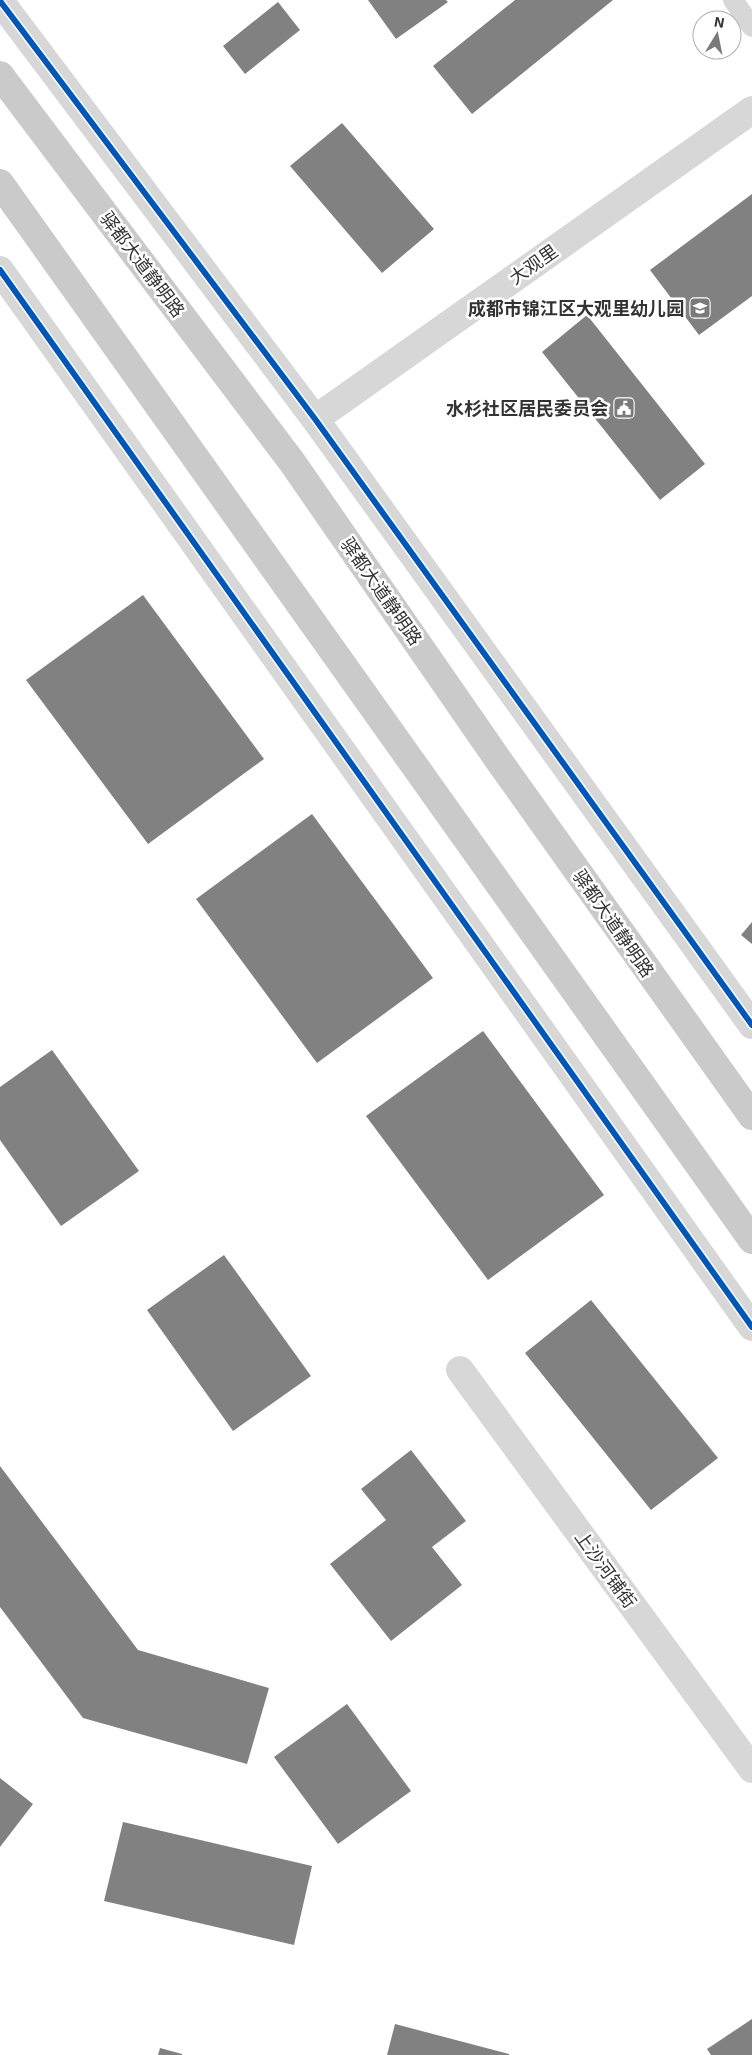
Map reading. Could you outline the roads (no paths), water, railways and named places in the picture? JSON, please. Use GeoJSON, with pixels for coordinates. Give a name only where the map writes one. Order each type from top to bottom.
{"type":"FeatureCollection","features":[{"type":"Feature","properties":{"kind":"main road","name":"驿都大道静明路"},"geometry":{"type":"LineString","coordinates":[[0,75],[292,462],[499,761],[752,1116]]}},
{"type":"Feature","properties":{"kind":"main road"},"geometry":{"type":"LineString","coordinates":[[0,183],[752,1240]]}},
{"type":"Feature","properties":{"kind":"street"},"geometry":{"type":"LineString","coordinates":[[0,1],[315,419],[752,1025]]}},
{"type":"Feature","properties":{"kind":"street","name":"大观里"},"geometry":{"type":"LineString","coordinates":[[315,419],[752,110]]}},
{"type":"Feature","properties":{"kind":"street"},"geometry":{"type":"LineString","coordinates":[[0,270],[752,1327]]}},
{"type":"Feature","properties":{"kind":"street"},"geometry":{"type":"LineString","coordinates":[[0,288],[26,306]]}},
{"type":"Feature","properties":{"kind":"street","name":"上沙河铺街"},"geometry":{"type":"LineString","coordinates":[[460,1370],[752,1769]]}},
{"type":"Feature","properties":{"kind":"lane"},"geometry":{"type":"LineString","coordinates":[[733,0],[752,26]]}},
{"type":"Feature","properties":{"kind":"place","name":"成都市锦江区大观里幼儿园"},"geometry":{"type":"Point","coordinates":[700,308]}},
{"type":"Feature","properties":{"kind":"place","name":"水杉社区居民委员会"},"geometry":{"type":"Point","coordinates":[624,408]}}]}
